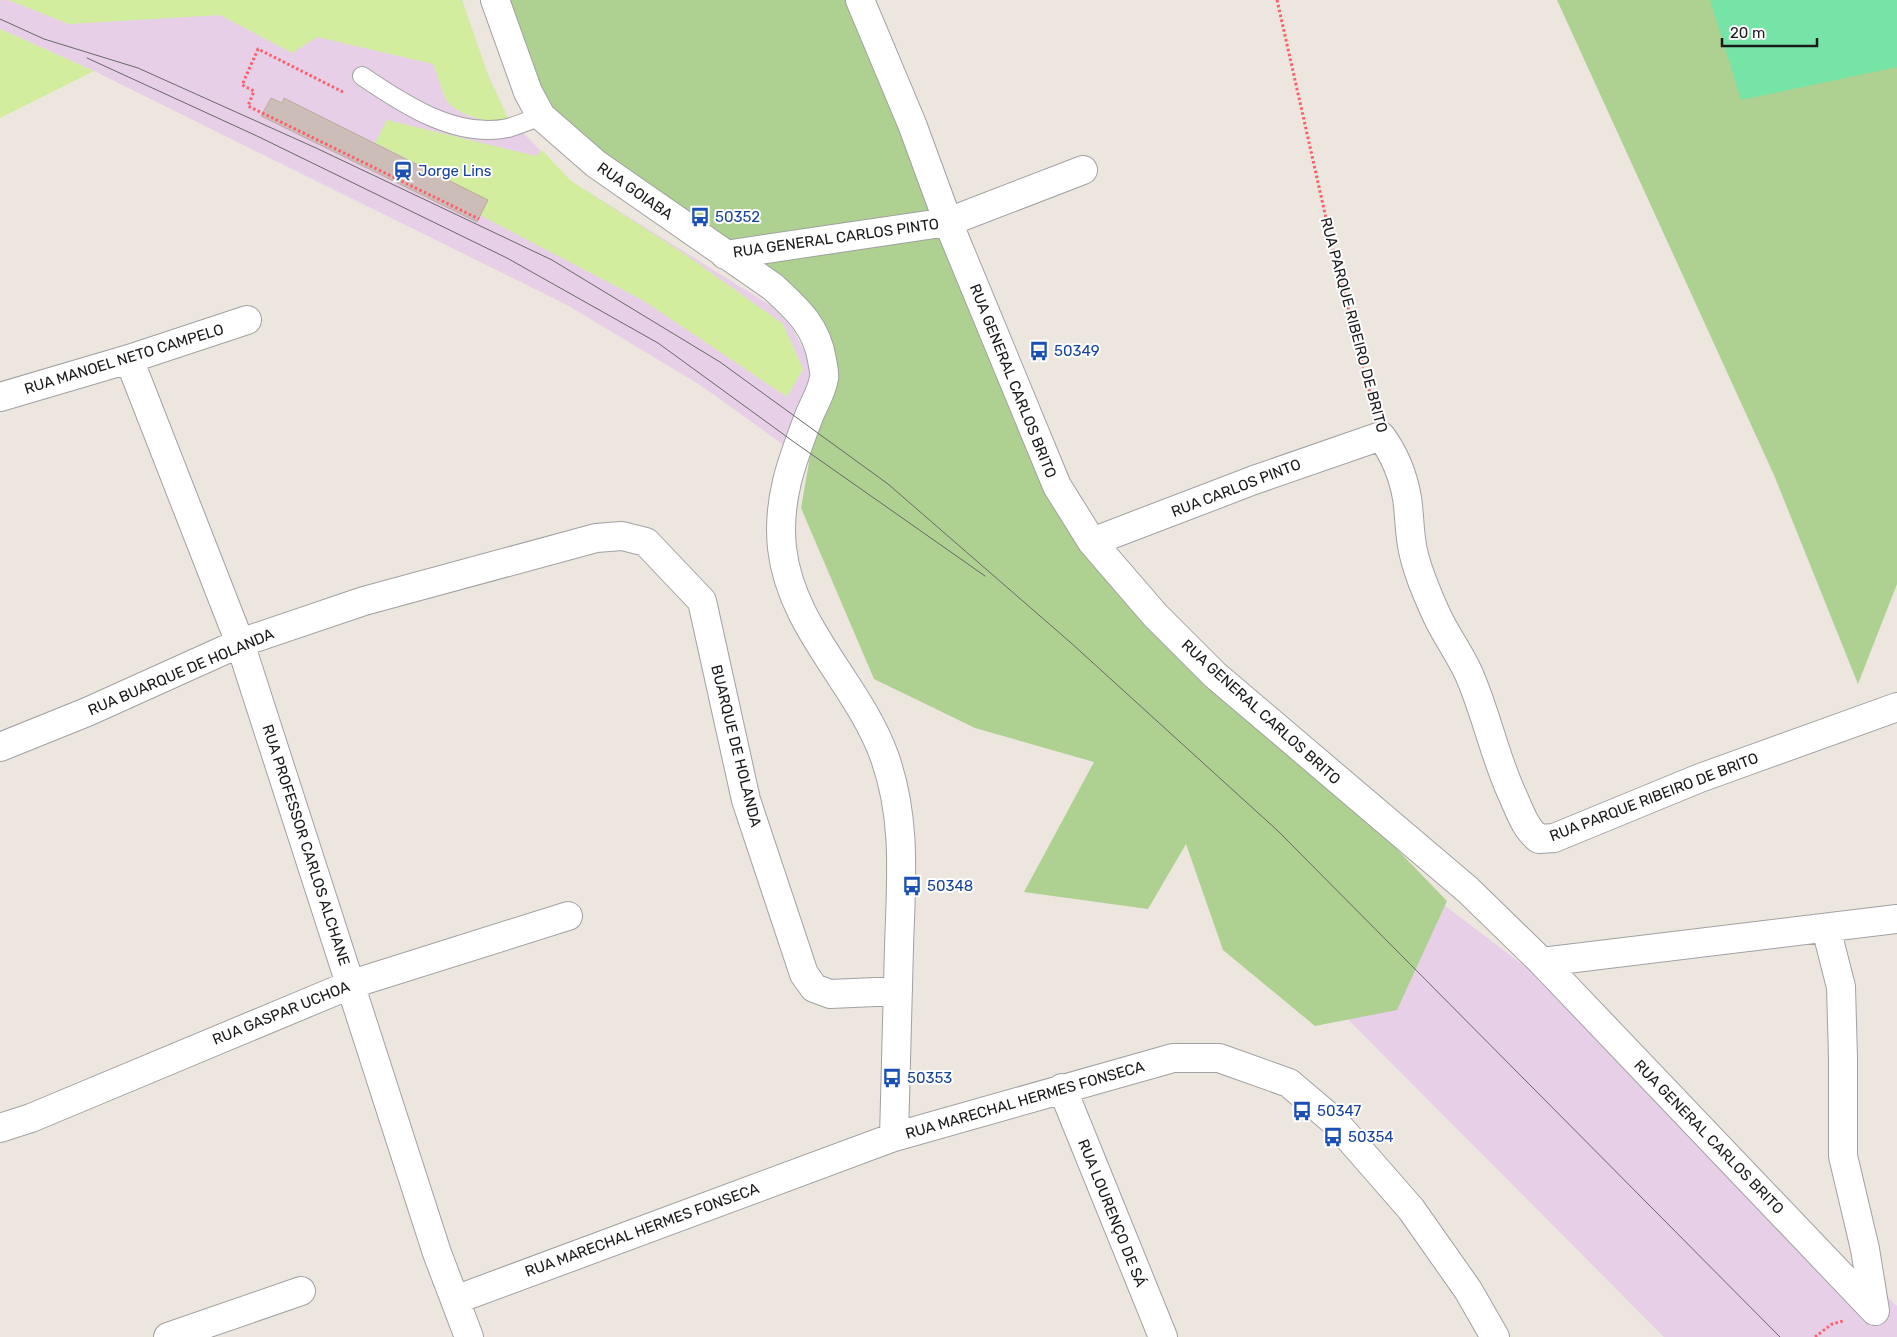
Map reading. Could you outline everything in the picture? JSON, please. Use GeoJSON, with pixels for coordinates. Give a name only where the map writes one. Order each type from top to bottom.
{"type":"FeatureCollection","features":[{"type":"Feature","properties":{"kind":"street","name":"RUA GOIABA"},"geometry":{"type":"LineString","coordinates":[[496,0],[528,92],[541,116],[596,164],[773,287],[798,309],[812,328],[819,346],[824,377],[792,462],[781,504],[782,548],[788,578],[800,610],[863,713],[884,756],[898,800],[902,855],[898,991]]}},
{"type":"Feature","properties":{"kind":"street"},"geometry":{"type":"LineString","coordinates":[[860,0],[912,124],[948,222],[1083,170]]}},
{"type":"Feature","properties":{"kind":"street","name":"RUA GENERAL CARLOS PINTO"},"geometry":{"type":"LineString","coordinates":[[725,254],[948,222]]}},
{"type":"Feature","properties":{"kind":"street","name":"RUA GENERAL CARLOS BRITO"},"geometry":{"type":"LineString","coordinates":[[948,222],[1057,486],[1092,542],[1155,615],[1215,675],[1468,890],[1542,962],[1875,1311],[1865,1249],[1843,1156],[1841,987],[1826,928]]}},
{"type":"Feature","properties":{"kind":"street","name":"RUA MANOEL NETO CAMPELO"},"geometry":{"type":"LineString","coordinates":[[0,397],[129,359],[247,320]]}},
{"type":"Feature","properties":{"kind":"street","name":"RUA PROFESSOR CARLOS ALCHANE"},"geometry":{"type":"LineString","coordinates":[[129,359],[240,643],[352,984],[437,1253],[469,1337]]}},
{"type":"Feature","properties":{"kind":"street","name":"RUA CARLOS PINTO"},"geometry":{"type":"LineString","coordinates":[[1092,542],[1254,480],[1381,436]]}},
{"type":"Feature","properties":{"kind":"street","name":"RUA PARQUE RIBEIRO DE BRITO"},"geometry":{"type":"LineString","coordinates":[[1381,436],[1392,452],[1402,474],[1407,499],[1413,553],[1421,578],[1437,616],[1471,679],[1490,729],[1506,780],[1523,818],[1539,840],[1554,838],[1700,778],[1897,706]]}},
{"type":"Feature","properties":{"kind":"street","name":"BUARQUE DE HOLANDA"},"geometry":{"type":"LineString","coordinates":[[596,538],[622,536],[646,542],[702,601],[746,800],[804,974],[814,988],[830,994],[898,991]]}},
{"type":"Feature","properties":{"kind":"street","name":"RUA BUARQUE DE HOLANDA"},"geometry":{"type":"LineString","coordinates":[[0,747],[87,712],[240,643],[364,601],[596,538]]}},
{"type":"Feature","properties":{"kind":"street","name":"RUA GASPAR UCHOA"},"geometry":{"type":"LineString","coordinates":[[0,1128],[30,1118],[352,984],[568,916]]}},
{"type":"Feature","properties":{"kind":"street"},"geometry":{"type":"LineString","coordinates":[[1542,962],[1897,919]]}},
{"type":"Feature","properties":{"kind":"street"},"geometry":{"type":"LineString","coordinates":[[894,1137],[898,991]]}},
{"type":"Feature","properties":{"kind":"street","name":"RUA MARECHAL HERMES FONSECA"},"geometry":{"type":"LineString","coordinates":[[455,1300],[894,1137],[1173,1058],[1219,1058],[1289,1083],[1335,1122],[1411,1209],[1468,1290],[1495,1337]]}},
{"type":"Feature","properties":{"kind":"street","name":"RUA LOURENÇO DE SÁ"},"geometry":{"type":"LineString","coordinates":[[1062,1088],[1163,1337]]}},
{"type":"Feature","properties":{"kind":"street"},"geometry":{"type":"LineString","coordinates":[[168,1337],[301,1291]]}},
{"type":"Feature","properties":{"kind":"lane"},"geometry":{"type":"LineString","coordinates":[[362,76],[413,108],[447,122],[484,129],[501,129],[541,116]]}},
{"type":"Feature","properties":{"kind":"path","name":"RUA PARQUE RIBEIRO DE BRITO"},"geometry":{"type":"LineString","coordinates":[[1277,0],[1332,245],[1381,436]]}},
{"type":"Feature","properties":{"kind":"path"},"geometry":{"type":"LineString","coordinates":[[268,53],[258,49],[242,85],[254,91],[248,106],[478,219]]}},
{"type":"Feature","properties":{"kind":"shaded area"},"geometry":{"type":"Polygon","coordinates":[[[0,0],[462,0],[488,75],[508,118],[571,181],[773,307],[792,328],[806,353],[812,372],[1009,466],[1373,851],[1539,977],[1842,1291],[1884,1293],[1897,1306],[1897,1337],[1664,1337],[1226,897],[1220,792],[827,476],[700,385],[567,305],[94,71],[0,29],[0,0]]]}},
{"type":"Feature","properties":{"kind":"green space"},"geometry":{"type":"Polygon","coordinates":[[[8,0],[462,0],[488,75],[508,118],[504,123],[498,123],[473,117],[457,110],[446,98],[433,64],[317,37],[292,53],[220,15],[69,24],[8,0]]]}},
{"type":"Feature","properties":{"kind":"green space"},"geometry":{"type":"Polygon","coordinates":[[[507,0],[870,0],[1076,517],[1447,901],[1397,1010],[1315,1026],[1223,950],[1186,844],[1148,909],[1024,892],[1094,762],[975,728],[874,679],[801,508],[824,377],[773,287],[558,132],[507,0]]]}},
{"type":"Feature","properties":{"kind":"green space"},"geometry":{"type":"Polygon","coordinates":[[[1557,0],[1897,0],[1897,584],[1858,684],[1774,475],[1557,0]]]}},
{"type":"Feature","properties":{"kind":"green space"},"geometry":{"type":"Polygon","coordinates":[[[1710,0],[1897,0],[1897,67],[1741,100],[1710,0]]]}},
{"type":"Feature","properties":{"kind":"green space"},"geometry":{"type":"Polygon","coordinates":[[[0,29],[94,71],[0,118],[0,29]]]}},
{"type":"Feature","properties":{"kind":"green space"},"geometry":{"type":"Polygon","coordinates":[[[387,120],[536,156],[542,150],[571,181],[686,255],[783,324],[803,369],[787,397],[644,301],[480,215],[488,200],[375,143],[387,120]]]}},
{"type":"Feature","properties":{"kind":"building","name":"Jorge Lins"},"geometry":{"type":"Polygon","coordinates":[[[271,98],[282,103],[284,98],[488,200],[477,222],[261,116],[271,98]]]}},
{"type":"Feature","properties":{"kind":"tram line"},"geometry":{"type":"LineString","coordinates":[[0,19],[44,39],[138,68],[316,148],[552,260],[720,362],[888,484],[1070,642],[1278,831],[1780,1337]]}},
{"type":"Feature","properties":{"kind":"tram line"},"geometry":{"type":"LineString","coordinates":[[87,58],[257,136],[507,258],[658,343],[794,442],[985,576]]}},
{"type":"Feature","properties":{"kind":"place","name":"Jorge Lins"},"geometry":{"type":"Point","coordinates":[403,171]}},
{"type":"Feature","properties":{"kind":"place","name":"50352"},"geometry":{"type":"Point","coordinates":[700,217]}},
{"type":"Feature","properties":{"kind":"place","name":"50349"},"geometry":{"type":"Point","coordinates":[1039,351]}},
{"type":"Feature","properties":{"kind":"place","name":"50348"},"geometry":{"type":"Point","coordinates":[912,886]}},
{"type":"Feature","properties":{"kind":"place","name":"50353"},"geometry":{"type":"Point","coordinates":[892,1078]}},
{"type":"Feature","properties":{"kind":"place","name":"50347"},"geometry":{"type":"Point","coordinates":[1302,1111]}},
{"type":"Feature","properties":{"kind":"place","name":"50354"},"geometry":{"type":"Point","coordinates":[1333,1137]}}]}
